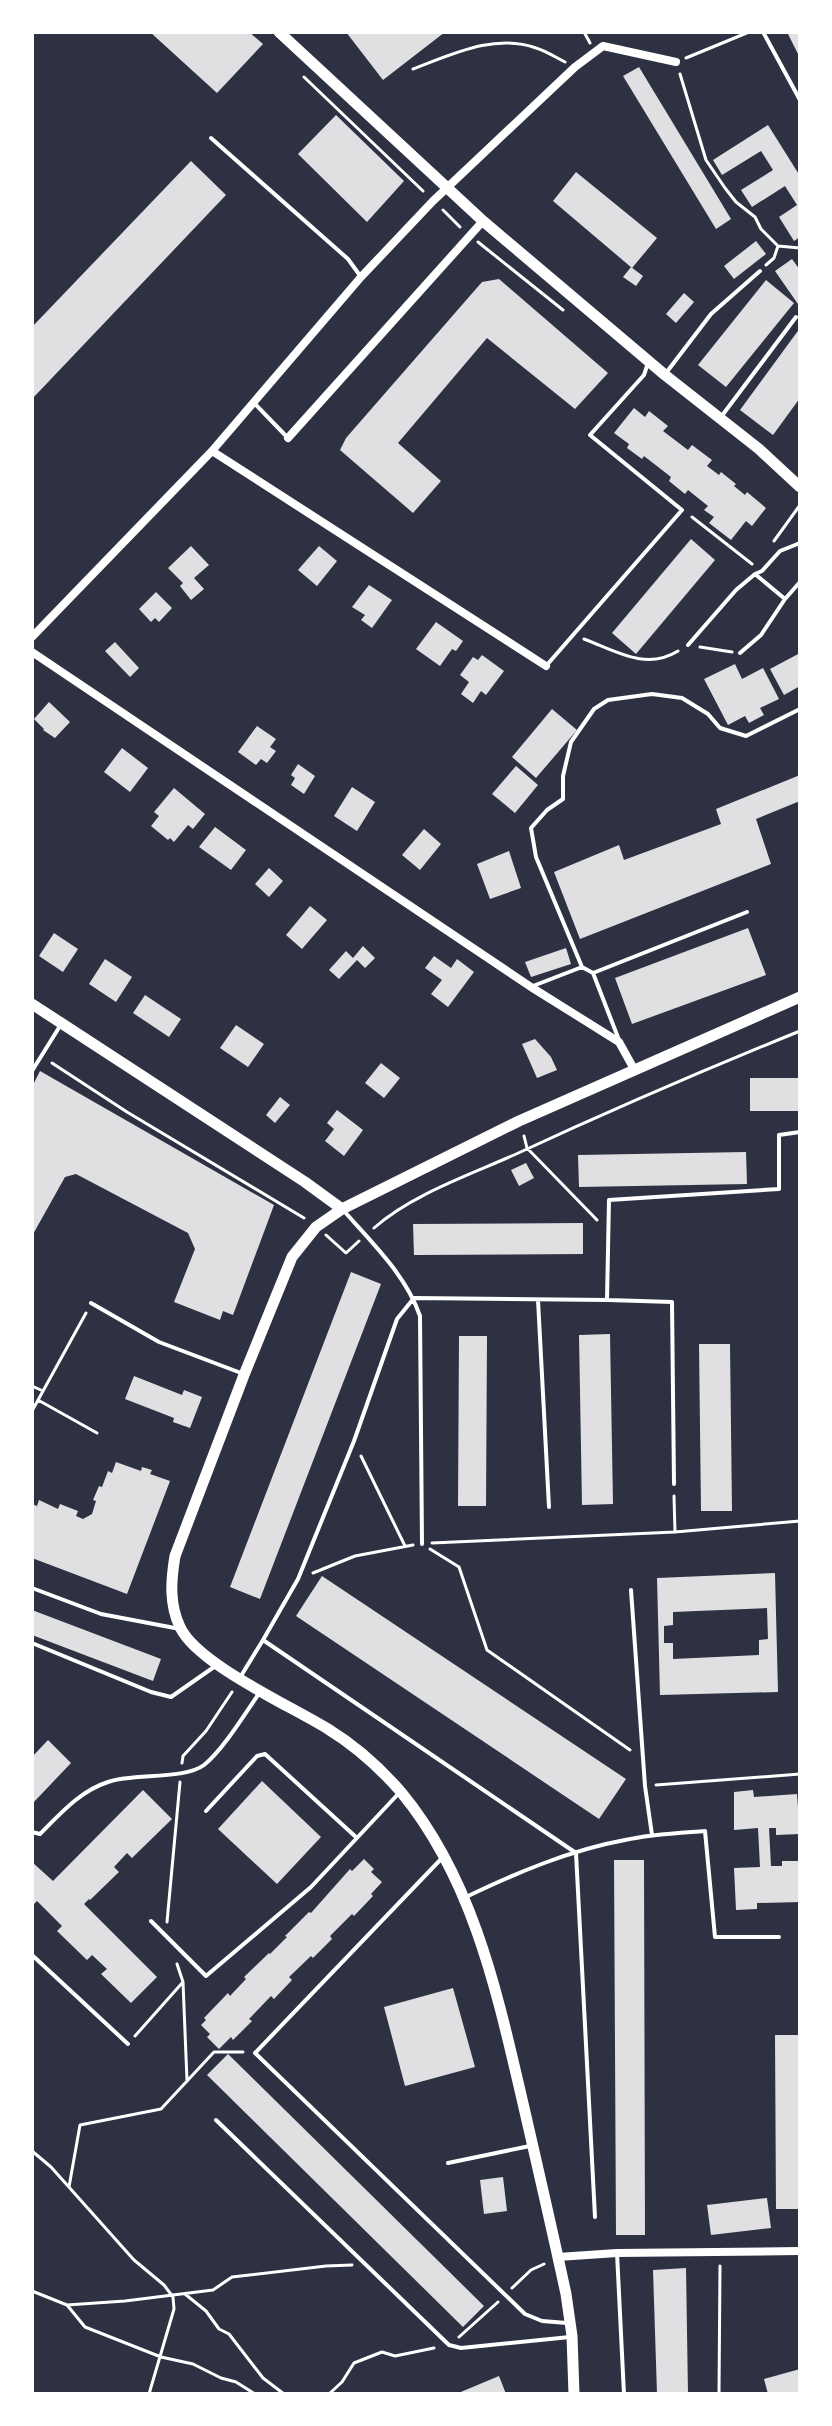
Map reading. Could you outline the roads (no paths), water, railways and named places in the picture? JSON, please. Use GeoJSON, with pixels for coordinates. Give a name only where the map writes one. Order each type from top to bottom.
{"type":"FeatureCollection","features":[{"type":"Feature","properties":{"kind":"street"},"geometry":{"type":"LineString","coordinates":[[279,32],[483,221],[665,375],[759,449],[800,487]]}},
{"type":"Feature","properties":{"kind":"street"},"geometry":{"type":"LineString","coordinates":[[32,637],[212,451],[361,277],[447,188],[575,67],[603,46],[676,62]]}},
{"type":"Feature","properties":{"kind":"street"},"geometry":{"type":"LineString","coordinates":[[288,438],[483,221]]}},
{"type":"Feature","properties":{"kind":"street"},"geometry":{"type":"LineString","coordinates":[[212,451],[546,666]]}},
{"type":"Feature","properties":{"kind":"street"},"geometry":{"type":"LineString","coordinates":[[32,652],[531,987],[619,1042],[634,1069]]}},
{"type":"Feature","properties":{"kind":"street"},"geometry":{"type":"LineString","coordinates":[[574,2394],[572,2336],[558,2257],[505,2028],[484,1952],[445,1855],[401,1792],[375,1766],[330,1730],[202,1654],[180,1629],[173,1609],[171,1583],[175,1556],[182,1531],[292,1257],[316,1227],[342,1209],[519,1121],[800,997]]}},
{"type":"Feature","properties":{"kind":"street"},"geometry":{"type":"LineString","coordinates":[[32,1004],[342,1209]]}},
{"type":"Feature","properties":{"kind":"street"},"geometry":{"type":"LineString","coordinates":[[558,2257],[617,2253],[800,2251]]}},
{"type":"Feature","properties":{"kind":"lane"},"geometry":{"type":"LineString","coordinates":[[763,32],[800,100]]}},
{"type":"Feature","properties":{"kind":"lane"},"geometry":{"type":"LineString","coordinates":[[211,138],[348,259],[361,277]]}},
{"type":"Feature","properties":{"kind":"lane"},"geometry":{"type":"LineString","coordinates":[[665,375],[711,314],[760,271]]}},
{"type":"Feature","properties":{"kind":"lane"},"geometry":{"type":"LineString","coordinates":[[720,419],[796,317]]}},
{"type":"Feature","properties":{"kind":"lane"},"geometry":{"type":"LineString","coordinates":[[546,666],[682,510],[590,435],[644,375],[649,361]]}},
{"type":"Feature","properties":{"kind":"lane"},"geometry":{"type":"LineString","coordinates":[[252,401],[288,438]]}},
{"type":"Feature","properties":{"kind":"lane"},"geometry":{"type":"LineString","coordinates":[[688,645],[736,590],[762,571],[780,551],[800,543]]}},
{"type":"Feature","properties":{"kind":"lane"},"geometry":{"type":"LineString","coordinates":[[755,574],[785,599]]}},
{"type":"Feature","properties":{"kind":"lane"},"geometry":{"type":"LineString","coordinates":[[740,653],[761,635],[800,582]]}},
{"type":"Feature","properties":{"kind":"lane"},"geometry":{"type":"LineString","coordinates":[[619,1042],[593,973],[582,967],[536,857],[531,828],[547,810],[563,799],[563,776],[571,742],[594,709],[608,700],[652,694],[682,698],[708,714],[720,728],[746,736],[800,709]]}},
{"type":"Feature","properties":{"kind":"lane"},"geometry":{"type":"LineString","coordinates":[[593,973],[747,912]]}},
{"type":"Feature","properties":{"kind":"lane"},"geometry":{"type":"LineString","coordinates":[[531,987],[582,967]]}},
{"type":"Feature","properties":{"kind":"lane"},"geometry":{"type":"LineString","coordinates":[[32,1071],[61,1024]]}},
{"type":"Feature","properties":{"kind":"lane"},"geometry":{"type":"LineString","coordinates":[[607,1300],[609,1200],[779,1189],[779,1135],[800,1132]]}},
{"type":"Feature","properties":{"kind":"lane"},"geometry":{"type":"LineString","coordinates":[[342,1209],[391,1265],[414,1298],[420,1316],[422,1544]]}},
{"type":"Feature","properties":{"kind":"lane"},"geometry":{"type":"LineString","coordinates":[[414,1298],[672,1302],[674,1484]]}},
{"type":"Feature","properties":{"kind":"lane"},"geometry":{"type":"LineString","coordinates":[[240,1678],[298,1579],[354,1441],[397,1319],[414,1298]]}},
{"type":"Feature","properties":{"kind":"lane"},"geometry":{"type":"LineString","coordinates":[[538,1300],[549,1507]]}},
{"type":"Feature","properties":{"kind":"lane"},"geometry":{"type":"LineString","coordinates":[[91,1303],[159,1342],[244,1375]]}},
{"type":"Feature","properties":{"kind":"lane"},"geometry":{"type":"LineString","coordinates":[[32,1588],[101,1614],[180,1629]]}},
{"type":"Feature","properties":{"kind":"lane"},"geometry":{"type":"LineString","coordinates":[[631,1590],[645,1786],[652,1835]]}},
{"type":"Feature","properties":{"kind":"lane"},"geometry":{"type":"LineString","coordinates":[[263,1640],[576,1853]]}},
{"type":"Feature","properties":{"kind":"lane"},"geometry":{"type":"LineString","coordinates":[[32,1643],[151,1692],[171,1697],[217,1664]]}},
{"type":"Feature","properties":{"kind":"lane"},"geometry":{"type":"LineString","coordinates":[[32,1832],[40,1834],[80,1795],[108,1782],[203,1766],[230,1736],[261,1690]]}},
{"type":"Feature","properties":{"kind":"lane"},"geometry":{"type":"LineString","coordinates":[[206,1811],[257,1756],[265,1754],[357,1838]]}},
{"type":"Feature","properties":{"kind":"lane"},"geometry":{"type":"LineString","coordinates":[[151,1921],[206,1976],[311,1887],[401,1792]]}},
{"type":"Feature","properties":{"kind":"lane"},"geometry":{"type":"LineString","coordinates":[[464,1898],[504,1878],[622,1840],[705,1831],[715,1937],[779,1937]]}},
{"type":"Feature","properties":{"kind":"lane"},"geometry":{"type":"LineString","coordinates":[[576,1853],[595,2217]]}},
{"type":"Feature","properties":{"kind":"lane"},"geometry":{"type":"LineString","coordinates":[[445,1855],[255,2053],[525,2314],[542,2321],[570,2323]]}},
{"type":"Feature","properties":{"kind":"lane"},"geometry":{"type":"LineString","coordinates":[[32,1955],[128,2044]]}},
{"type":"Feature","properties":{"kind":"lane"},"geometry":{"type":"LineString","coordinates":[[216,2120],[449,2345],[461,2348],[572,2336]]}},
{"type":"Feature","properties":{"kind":"lane"},"geometry":{"type":"LineString","coordinates":[[448,2163],[532,2145]]}},
{"type":"Feature","properties":{"kind":"lane"},"geometry":{"type":"LineString","coordinates":[[617,2253],[624,2394]]}}]}
